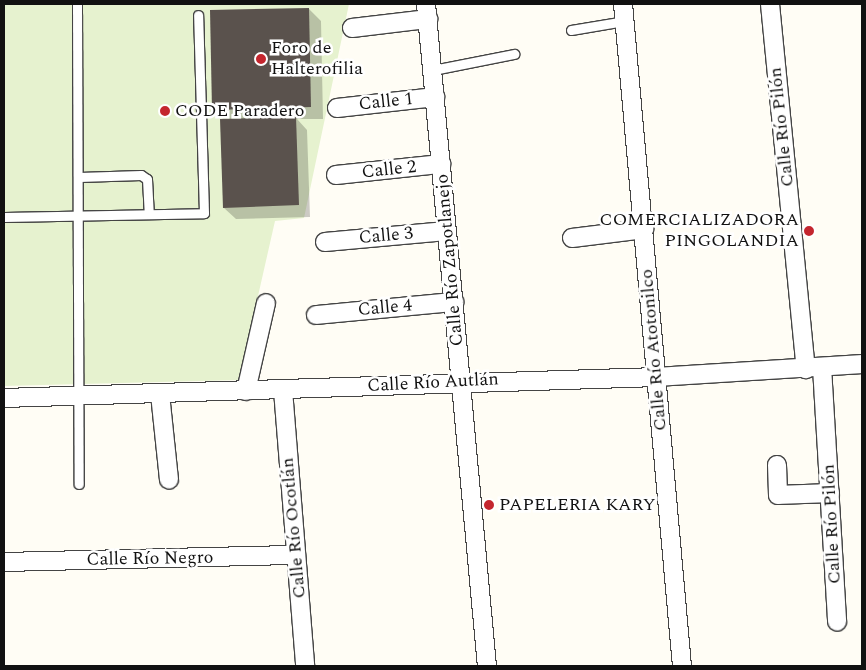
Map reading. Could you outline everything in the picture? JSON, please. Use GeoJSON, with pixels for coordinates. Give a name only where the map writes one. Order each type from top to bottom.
{"type":"FeatureCollection","features":[{"type":"Feature","properties":{"kind":"street","name":"Calle Río Atotonilco"},"geometry":{"type":"LineString","coordinates":[[623,4],[682,666]]}},
{"type":"Feature","properties":{"kind":"street","name":"Calle Río Pilón"},"geometry":{"type":"LineString","coordinates":[[770,4],[830,493],[837,622]]}},
{"type":"Feature","properties":{"kind":"street"},"geometry":{"type":"LineString","coordinates":[[352,28],[427,11]]}},
{"type":"Feature","properties":{"kind":"street","name":"Calle Río Zapotlanejo"},"geometry":{"type":"LineString","coordinates":[[427,11],[487,666]]}},
{"type":"Feature","properties":{"kind":"street","name":"Calle 1"},"geometry":{"type":"LineString","coordinates":[[337,108],[435,97]]}},
{"type":"Feature","properties":{"kind":"street","name":"Calle 2"},"geometry":{"type":"LineString","coordinates":[[336,175],[441,164]]}},
{"type":"Feature","properties":{"kind":"street"},"geometry":{"type":"LineString","coordinates":[[572,238],[644,229]]}},
{"type":"Feature","properties":{"kind":"street","name":"Calle 3"},"geometry":{"type":"LineString","coordinates":[[325,242],[447,230]]}},
{"type":"Feature","properties":{"kind":"street"},"geometry":{"type":"LineString","coordinates":[[246,391],[266,302]]}},
{"type":"Feature","properties":{"kind":"street","name":"Calle 4"},"geometry":{"type":"LineString","coordinates":[[316,315],[454,302]]}},
{"type":"Feature","properties":{"kind":"street","name":"Calle Río Autlán"},"geometry":{"type":"LineString","coordinates":[[4,398],[283,390],[461,380],[657,377],[862,364]]}},
{"type":"Feature","properties":{"kind":"street","name":"Calle Río Ocotlán"},"geometry":{"type":"LineString","coordinates":[[283,390],[306,666]]}},
{"type":"Feature","properties":{"kind":"street"},"geometry":{"type":"LineString","coordinates":[[160,394],[169,480]]}},
{"type":"Feature","properties":{"kind":"street"},"geometry":{"type":"LineString","coordinates":[[777,465],[778,496],[830,493]]}},
{"type":"Feature","properties":{"kind":"street","name":"Calle Río Negro"},"geometry":{"type":"LineString","coordinates":[[4,562],[296,556]]}},
{"type":"Feature","properties":{"kind":"lane"},"geometry":{"type":"LineString","coordinates":[[77,4],[81,396],[79,484]]}},
{"type":"Feature","properties":{"kind":"lane"},"geometry":{"type":"LineString","coordinates":[[4,217],[204,213],[198,14]]}},
{"type":"Feature","properties":{"kind":"lane"},"geometry":{"type":"LineString","coordinates":[[571,30],[625,22]]}},
{"type":"Feature","properties":{"kind":"lane"},"geometry":{"type":"LineString","coordinates":[[432,70],[514,54]]}},
{"type":"Feature","properties":{"kind":"lane"},"geometry":{"type":"LineString","coordinates":[[79,178],[141,175],[146,179],[149,214]]}},
{"type":"Feature","properties":{"kind":"green space","name":"CODE Paradero"},"geometry":{"type":"Polygon","coordinates":[[[4,4],[349,4],[304,218],[275,221],[239,380],[4,386],[4,4]]]}},
{"type":"Feature","properties":{"kind":"building","name":"Foro de Halterofilia"},"geometry":{"type":"Polygon","coordinates":[[[309,8],[311,107],[212,110],[210,10],[309,8]]]}},
{"type":"Feature","properties":{"kind":"building"},"geometry":{"type":"Polygon","coordinates":[[[296,117],[299,205],[223,208],[220,119],[296,117]]]}},
{"type":"Feature","properties":{"kind":"place","name":"Foro de Halterofilia"},"geometry":{"type":"Point","coordinates":[261,59]}},
{"type":"Feature","properties":{"kind":"place","name":"CODE Paradero"},"geometry":{"type":"Point","coordinates":[165,111]}},
{"type":"Feature","properties":{"kind":"place","name":"COMERCIALIZADORA PINGOLANDIA"},"geometry":{"type":"Point","coordinates":[809,231]}},
{"type":"Feature","properties":{"kind":"place","name":"PAPELERIA KARY"},"geometry":{"type":"Point","coordinates":[489,505]}}]}
